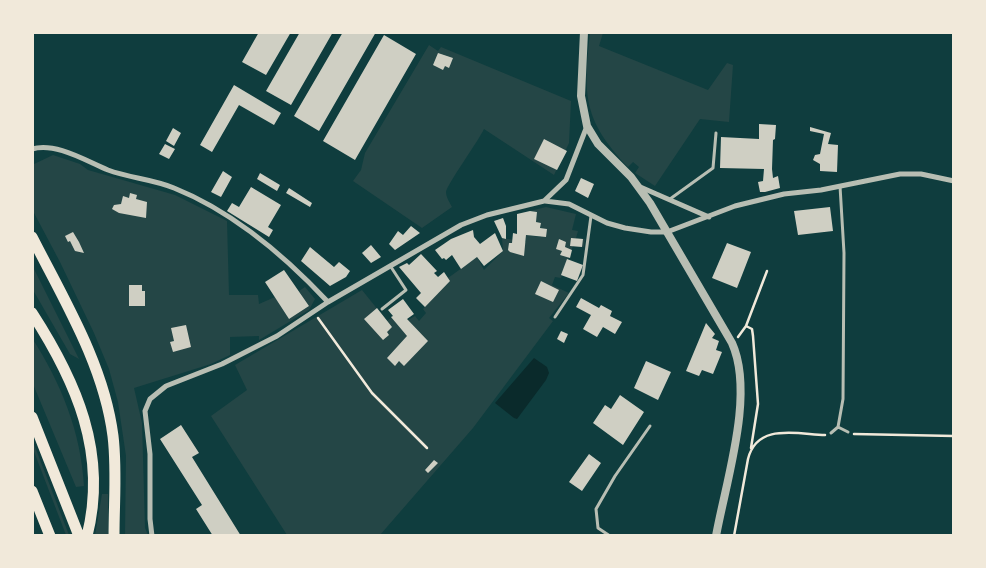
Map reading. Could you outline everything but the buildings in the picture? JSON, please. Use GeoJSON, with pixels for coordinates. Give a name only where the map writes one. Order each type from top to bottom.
{"type":"FeatureCollection","features":[{"type":"Feature","properties":{"kind":"highway"},"geometry":{"type":"LineString","coordinates":[[32,237],[78,328],[105,400],[115,458],[114,536]]}},
{"type":"Feature","properties":{"kind":"highway"},"geometry":{"type":"LineString","coordinates":[[32,313],[55,349],[76,391],[91,446],[94,485],[87,536]]}},
{"type":"Feature","properties":{"kind":"highway"},"geometry":{"type":"LineString","coordinates":[[32,417],[79,536]]}},
{"type":"Feature","properties":{"kind":"highway"},"geometry":{"type":"LineString","coordinates":[[32,491],[50,536]]}},
{"type":"Feature","properties":{"kind":"street"},"geometry":{"type":"LineString","coordinates":[[584,32],[581,96],[587,126],[598,144],[638,186],[732,343],[739,364],[741,395],[739,417],[716,536]]}},
{"type":"Feature","properties":{"kind":"street"},"geometry":{"type":"LineString","coordinates":[[544,201],[566,180],[587,126]]}},
{"type":"Feature","properties":{"kind":"street"},"geometry":{"type":"LineString","coordinates":[[32,149],[41,146],[55,149],[111,171],[173,187],[253,232],[328,302]]}},
{"type":"Feature","properties":{"kind":"street"},"geometry":{"type":"LineString","coordinates":[[152,536],[150,519],[150,454],[145,411],[150,399],[166,386],[222,364],[277,336],[328,302],[461,225],[487,215],[544,201],[569,204],[625,228],[651,232],[667,232],[735,206],[768,197],[840,186],[900,174],[921,174],[954,180]]}},
{"type":"Feature","properties":{"kind":"street"},"geometry":{"type":"LineString","coordinates":[[638,186],[709,217]]}},
{"type":"Feature","properties":{"kind":"lane"},"geometry":{"type":"LineString","coordinates":[[669,199],[713,168],[716,133]]}},
{"type":"Feature","properties":{"kind":"lane"},"geometry":{"type":"LineString","coordinates":[[831,433],[838,427],[843,399],[844,253],[840,186]]}},
{"type":"Feature","properties":{"kind":"lane"},"geometry":{"type":"LineString","coordinates":[[555,317],[582,275],[591,215]]}},
{"type":"Feature","properties":{"kind":"lane"},"geometry":{"type":"LineString","coordinates":[[382,309],[406,290],[391,266]]}},
{"type":"Feature","properties":{"kind":"lane"},"geometry":{"type":"LineString","coordinates":[[610,536],[598,528],[596,509],[615,476],[650,426]]}},
{"type":"Feature","properties":{"kind":"lane"},"geometry":{"type":"LineString","coordinates":[[838,427],[848,432]]}},
{"type":"Feature","properties":{"kind":"path"},"geometry":{"type":"LineString","coordinates":[[732,343],[746,326],[767,271]]}},
{"type":"Feature","properties":{"kind":"path"},"geometry":{"type":"LineString","coordinates":[[314,312],[372,393],[427,448]]}},
{"type":"Feature","properties":{"kind":"path"},"geometry":{"type":"LineString","coordinates":[[734,536],[758,404],[752,329],[746,326]]}},
{"type":"Feature","properties":{"kind":"path"},"geometry":{"type":"LineString","coordinates":[[848,432],[866,435],[954,436]]}},
{"type":"Feature","properties":{"kind":"path"},"geometry":{"type":"LineString","coordinates":[[750,450],[759,439],[771,433],[824,435],[831,433]]}},
{"type":"Feature","properties":{"kind":"shaded area"},"geometry":{"type":"Polygon","coordinates":[[[590,33],[603,33],[599,46],[708,90],[727,63],[733,65],[729,122],[700,119],[655,186],[635,173],[639,167],[633,162],[628,167],[602,135],[594,120],[587,90],[590,33]]]}},
{"type":"Feature","properties":{"kind":"shaded area"},"geometry":{"type":"Polygon","coordinates":[[[429,45],[438,51],[441,47],[571,101],[569,143],[554,175],[484,129],[447,188],[446,194],[452,207],[422,228],[353,181],[361,170],[365,153],[429,45]]]}},
{"type":"Feature","properties":{"kind":"shaded area"},"geometry":{"type":"Polygon","coordinates":[[[53,155],[80,164],[88,170],[175,195],[227,221],[229,295],[258,295],[259,304],[275,297],[289,319],[309,306],[299,291],[305,287],[315,299],[309,310],[259,340],[259,336],[230,337],[230,355],[211,364],[134,388],[142,423],[145,528],[148,535],[125,535],[126,456],[118,402],[109,369],[60,262],[33,211],[32,165],[53,155]]]}},
{"type":"Feature","properties":{"kind":"shaded area"},"geometry":{"type":"Polygon","coordinates":[[[546,207],[576,214],[572,230],[578,231],[576,238],[585,239],[584,247],[573,246],[561,278],[555,277],[552,285],[569,293],[549,318],[553,321],[473,428],[380,535],[287,535],[211,416],[247,390],[235,365],[362,290],[387,321],[401,310],[408,320],[415,316],[419,321],[426,313],[423,309],[449,281],[448,278],[477,257],[484,270],[503,251],[502,238],[526,242],[526,235],[541,237],[541,223],[536,222],[537,212],[530,211],[546,207]]]}},
{"type":"Feature","properties":{"kind":"shaded area"},"geometry":{"type":"Polygon","coordinates":[[[33,267],[79,359],[70,354],[33,290],[33,267]]]}},
{"type":"Feature","properties":{"kind":"shaded area"},"geometry":{"type":"Polygon","coordinates":[[[32,338],[52,373],[68,409],[79,446],[84,486],[76,487],[33,384],[32,338]]]}},
{"type":"Feature","properties":{"kind":"shaded area"},"geometry":{"type":"Polygon","coordinates":[[[534,358],[547,367],[549,373],[546,380],[517,419],[495,403],[534,358]]]}},
{"type":"Feature","properties":{"kind":"shaded area"},"geometry":{"type":"Polygon","coordinates":[[[33,442],[69,535],[66,535],[33,449],[33,442]]]}},
{"type":"Feature","properties":{"kind":"shaded area"},"geometry":{"type":"Polygon","coordinates":[[[102,494],[108,494],[108,535],[95,535],[102,494]]]}}]}
